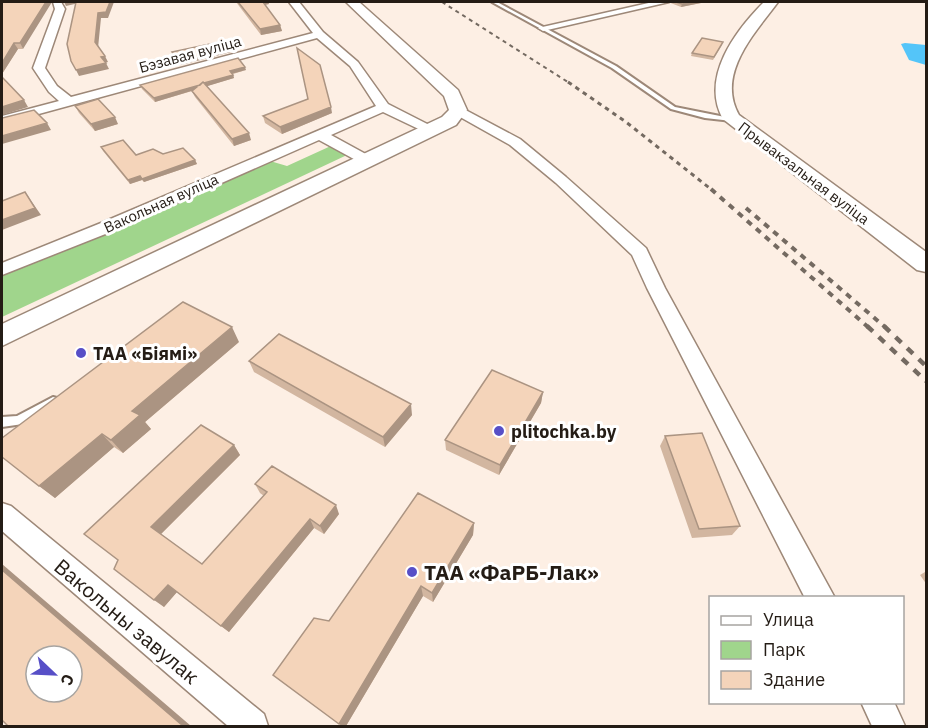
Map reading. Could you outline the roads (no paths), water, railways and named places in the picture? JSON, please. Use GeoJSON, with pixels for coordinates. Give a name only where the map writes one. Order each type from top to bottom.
{"type":"FeatureCollection","features":[{"type":"Feature","properties":{"kind":"main road"},"geometry":{"type":"LineString","coordinates":[[2,336],[449,121],[458,110],[452,94],[352,2]]}},
{"type":"Feature","properties":{"kind":"main road","name":"Прывакзальная вуліца"},"geometry":{"type":"LineString","coordinates":[[766,2],[721,85],[724,106],[732,119],[927,264]]}},
{"type":"Feature","properties":{"kind":"street"},"geometry":{"type":"LineString","coordinates":[[57,2],[60,9],[39,69],[53,89],[69,102]]}},
{"type":"Feature","properties":{"kind":"street"},"geometry":{"type":"LineString","coordinates":[[294,2],[319,34],[354,64],[383,107],[432,130]]}},
{"type":"Feature","properties":{"kind":"street"},"geometry":{"type":"LineString","coordinates":[[543,28],[664,2]]}},
{"type":"Feature","properties":{"kind":"street","name":"Бэзавая вуліца"},"geometry":{"type":"LineString","coordinates":[[2,120],[319,34]]}},
{"type":"Feature","properties":{"kind":"street","name":"Вакольная вуліца"},"geometry":{"type":"LineString","coordinates":[[2,269],[107,227],[383,107]]}},
{"type":"Feature","properties":{"kind":"street"},"geometry":{"type":"LineString","coordinates":[[458,110],[515,142],[640,252],[656,288],[820,596]]}},
{"type":"Feature","properties":{"kind":"street"},"geometry":{"type":"LineString","coordinates":[[319,134],[368,161]]}},
{"type":"Feature","properties":{"kind":"street","name":"Вакольны завулак"},"geometry":{"type":"LineString","coordinates":[[2,515],[252,726]]}},
{"type":"Feature","properties":{"kind":"street"},"geometry":{"type":"LineString","coordinates":[[878,704],[889,726]]}},
{"type":"Feature","properties":{"kind":"lane"},"geometry":{"type":"LineString","coordinates":[[494,2],[614,67],[673,108],[705,116],[732,119]]}},
{"type":"Feature","properties":{"kind":"lane"},"geometry":{"type":"LineString","coordinates":[[2,422],[20,421],[66,393]]}},
{"type":"Feature","properties":{"kind":"water"},"geometry":{"type":"Polygon","coordinates":[[[901,44],[926,45],[926,65],[909,60],[901,44]]]}},
{"type":"Feature","properties":{"kind":"railway"},"geometry":{"type":"LineString","coordinates":[[442,2],[570,83]]}},
{"type":"Feature","properties":{"kind":"railway"},"geometry":{"type":"LineString","coordinates":[[570,83],[626,122],[712,190]]}},
{"type":"Feature","properties":{"kind":"railway"},"geometry":{"type":"LineString","coordinates":[[711,189],[868,327]]}},
{"type":"Feature","properties":{"kind":"railway"},"geometry":{"type":"LineString","coordinates":[[746,208],[885,327]]}},
{"type":"Feature","properties":{"kind":"railway"},"geometry":{"type":"LineString","coordinates":[[867,326],[926,381]]}},
{"type":"Feature","properties":{"kind":"railway"},"geometry":{"type":"LineString","coordinates":[[884,326],[926,366]]}},
{"type":"Feature","properties":{"kind":"place","name":"ТАА «Біямі»"},"geometry":{"type":"Point","coordinates":[81,353]}},
{"type":"Feature","properties":{"kind":"place","name":"plitochka.by"},"geometry":{"type":"Point","coordinates":[499,431]}},
{"type":"Feature","properties":{"kind":"place","name":"ТАА «ФаРБ-Лак»"},"geometry":{"type":"Point","coordinates":[412,572]}}]}
